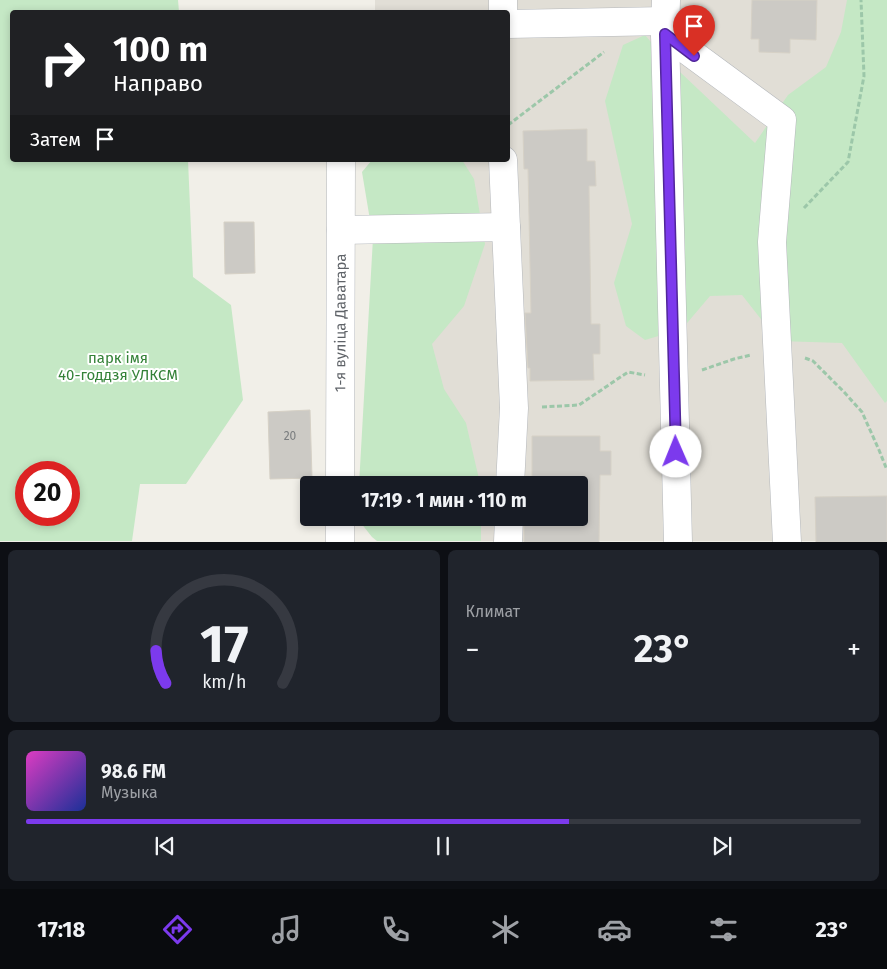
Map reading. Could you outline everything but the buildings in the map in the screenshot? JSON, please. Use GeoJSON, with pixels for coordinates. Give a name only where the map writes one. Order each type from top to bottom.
{"type":"FeatureCollection","features":[{"type":"Feature","properties":{"kind":"street"},"geometry":{"type":"LineString","coordinates":[[666,18],[678,542]]}},
{"type":"Feature","properties":{"kind":"street"},"geometry":{"type":"LineString","coordinates":[[510,24],[666,18],[782,120],[772,242],[787,542]]}},
{"type":"Feature","properties":{"kind":"street","name":"1-я вуліца Даватара"},"geometry":{"type":"LineString","coordinates":[[340,476],[341,162]]}},
{"type":"Feature","properties":{"kind":"street"},"geometry":{"type":"LineString","coordinates":[[503,162],[514,408],[510,476]]}},
{"type":"Feature","properties":{"kind":"street"},"geometry":{"type":"LineString","coordinates":[[341,230],[506,227]]}},
{"type":"Feature","properties":{"kind":"street"},"geometry":{"type":"LineString","coordinates":[[340,526],[340,542]]}},
{"type":"Feature","properties":{"kind":"street"},"geometry":{"type":"LineString","coordinates":[[508,542],[509,526]]}},
{"type":"Feature","properties":{"kind":"path"},"geometry":{"type":"LineString","coordinates":[[804,208],[848,162],[864,76],[861,0]]}},
{"type":"Feature","properties":{"kind":"path"},"geometry":{"type":"LineString","coordinates":[[510,122],[606,50]]}},
{"type":"Feature","properties":{"kind":"path"},"geometry":{"type":"LineString","coordinates":[[777,349],[813,361],[844,392],[862,412],[887,470]]}},
{"type":"Feature","properties":{"kind":"shaded area"},"geometry":{"type":"Polygon","coordinates":[[[375,0],[887,0],[887,541],[383,541],[383,526],[588,526],[588,476],[382,476],[377,162],[510,162],[510,10],[375,10],[375,0]]]}},
{"type":"Feature","properties":{"kind":"green space","name":"парк імя 40-годдзя УЛКСМ"},"geometry":{"type":"Polygon","coordinates":[[[0,0],[178,0],[179,10],[10,10],[10,162],[188,162],[193,277],[231,305],[243,400],[186,484],[140,484],[132,541],[0,541],[0,0]]]}},
{"type":"Feature","properties":{"kind":"green space"},"geometry":{"type":"Polygon","coordinates":[[[847,0],[887,0],[887,401],[885,403],[842,343],[778,341],[742,295],[710,296],[682,329],[645,340],[626,326],[614,283],[632,224],[605,101],[623,45],[645,35],[662,55],[755,143],[788,95],[826,67],[841,32],[847,0]]]}},
{"type":"Feature","properties":{"kind":"green space"},"geometry":{"type":"Polygon","coordinates":[[[370,162],[463,162],[474,179],[485,244],[464,306],[432,344],[444,389],[466,423],[478,476],[360,476],[373,238],[362,172],[370,162]]]}},
{"type":"Feature","properties":{"kind":"green space"},"geometry":{"type":"Polygon","coordinates":[[[363,526],[481,526],[481,541],[377,541],[363,526]]]}},
{"type":"Feature","properties":{"kind":"route"},"geometry":{"type":"LineString","coordinates":[[676,452],[665,34],[694,56]]}}]}
